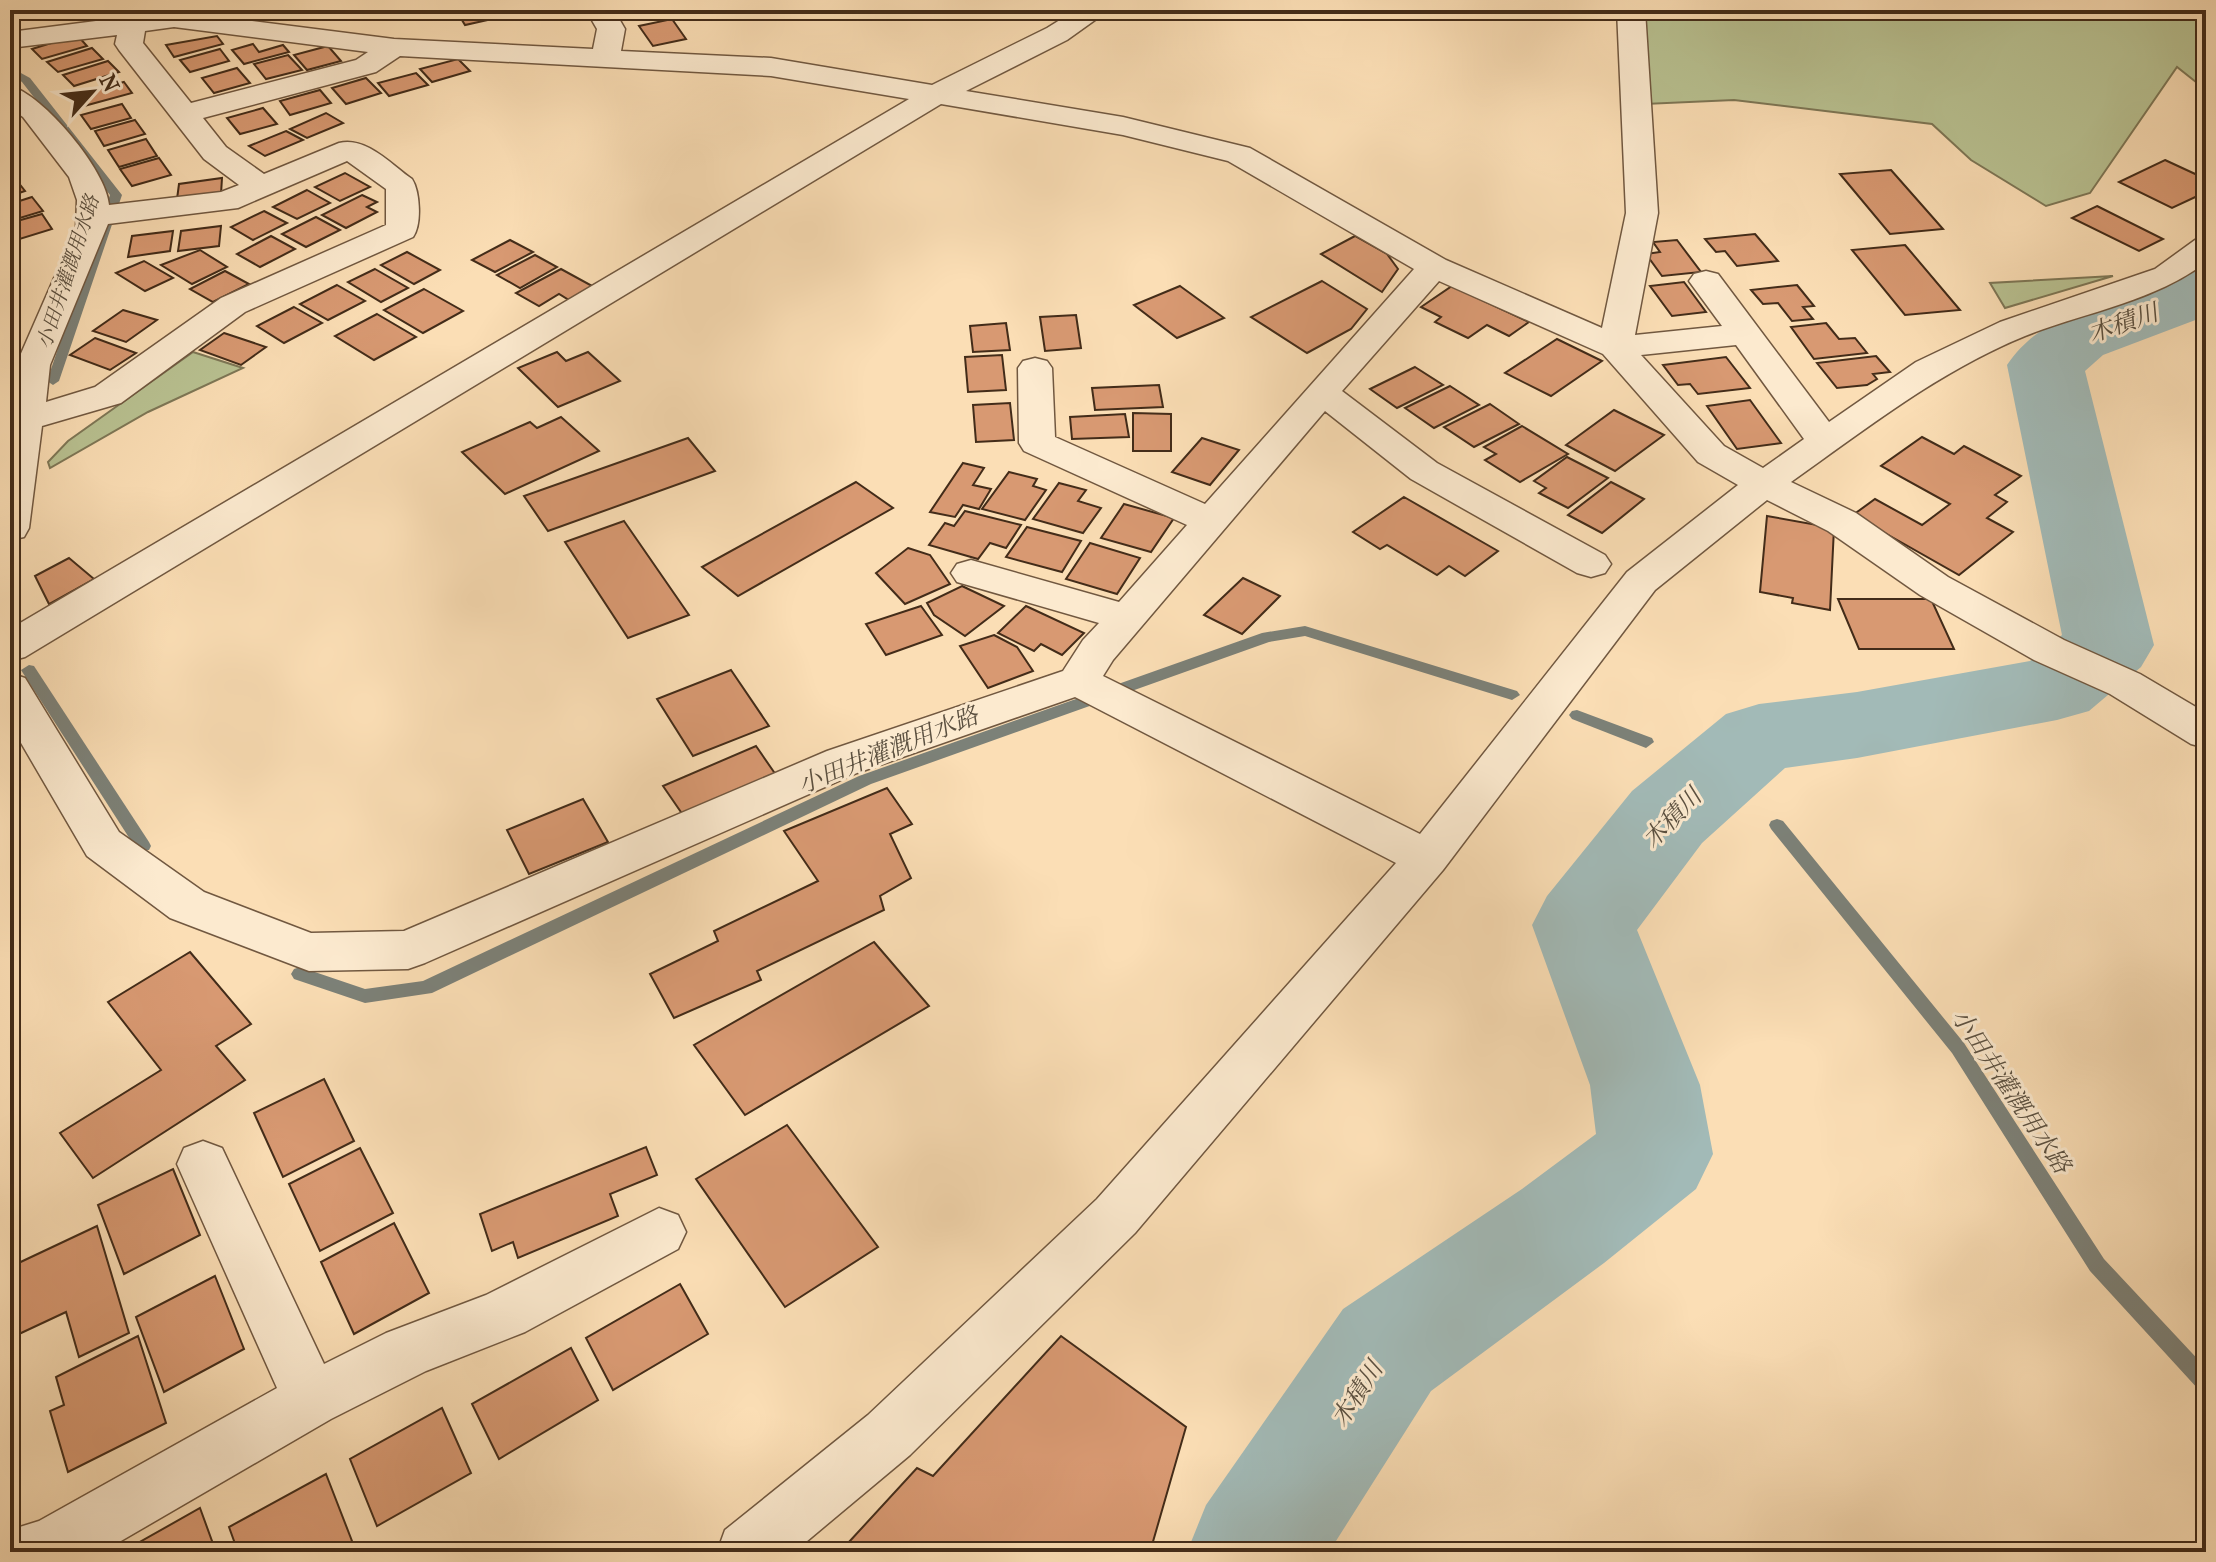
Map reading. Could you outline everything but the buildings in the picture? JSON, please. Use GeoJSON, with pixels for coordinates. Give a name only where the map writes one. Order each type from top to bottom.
{"type":"FeatureCollection","features":[{"type":"Feature","properties":{"kind":"street"},"geometry":{"type":"LineString","coordinates":[[600,10],[611,29],[606,56]]}},
{"type":"Feature","properties":{"kind":"street"},"geometry":{"type":"LineString","coordinates":[[10,647],[939,93],[1057,34],[1095,10]]}},
{"type":"Feature","properties":{"kind":"street"},"geometry":{"type":"LineString","coordinates":[[1615,347],[1642,213],[1631,10]]}},
{"type":"Feature","properties":{"kind":"street"},"geometry":{"type":"LineString","coordinates":[[10,40],[133,24],[178,14],[394,47],[771,67],[1123,126],[1239,154],[1434,267],[1615,347],[1711,454],[1842,522],[1934,586],[2049,650],[2125,684],[2206,733]]}},
{"type":"Feature","properties":{"kind":"street"},"geometry":{"type":"LineString","coordinates":[[133,24],[129,44],[215,153],[260,186]]}},
{"type":"Feature","properties":{"kind":"street"},"geometry":{"type":"LineString","coordinates":[[185,114],[366,66],[394,47]]}},
{"type":"Feature","properties":{"kind":"street"},"geometry":{"type":"LineString","coordinates":[[10,95],[33,111],[84,176],[93,200],[92,228],[33,365],[10,528]]}},
{"type":"Feature","properties":{"kind":"street"},"geometry":{"type":"LineString","coordinates":[[25,420],[108,395],[233,305],[402,230],[401,186],[350,149],[227,201],[90,217]]}},
{"type":"Feature","properties":{"kind":"street"},"geometry":{"type":"LineString","coordinates":[[747,1552],[889,1435],[1116,1216],[1427,858],[1641,581],[1764,484],[1928,369],[2012,329],[2167,276],[2206,247]]}},
{"type":"Feature","properties":{"kind":"street"},"geometry":{"type":"LineString","coordinates":[[1095,690],[1098,650],[1434,267]]}},
{"type":"Feature","properties":{"kind":"street"},"geometry":{"type":"LineString","coordinates":[[1706,281],[1824,441]]}},
{"type":"Feature","properties":{"kind":"street"},"geometry":{"type":"LineString","coordinates":[[1615,347],[1745,334]]}},
{"type":"Feature","properties":{"kind":"street"},"geometry":{"type":"LineString","coordinates":[[1035,368],[1037,443],[1210,521]]}},
{"type":"Feature","properties":{"kind":"street"},"geometry":{"type":"LineString","coordinates":[[1322,392],[1424,471],[1591,564]]}},
{"type":"Feature","properties":{"kind":"street"},"geometry":{"type":"LineString","coordinates":[[971,573],[1128,618]]}},
{"type":"Feature","properties":{"kind":"street"},"geometry":{"type":"LineString","coordinates":[[10,688],[103,844],[187,905],[309,952],[408,950],[842,762],[1095,690],[1427,858]]}},
{"type":"Feature","properties":{"kind":"street"},"geometry":{"type":"LineString","coordinates":[[203,1164],[311,1400]]}},
{"type":"Feature","properties":{"kind":"street"},"geometry":{"type":"LineString","coordinates":[[31,1552],[45,1551],[311,1400],[406,1352],[505,1314],[659,1232]]}},
{"type":"Feature","properties":{"kind":"green space"},"geometry":{"type":"Polygon","coordinates":[[[1646,10],[2206,10],[2206,90],[2177,67],[2090,193],[2046,206],[1971,160],[1932,124],[1734,100],[1645,104],[1646,10]]]}},
{"type":"Feature","properties":{"kind":"green space"},"geometry":{"type":"Polygon","coordinates":[[[2113,276],[2005,308],[1990,283],[2113,276]]]}},
{"type":"Feature","properties":{"kind":"green space"},"geometry":{"type":"Polygon","coordinates":[[[193,352],[243,368],[148,412],[50,468],[48,462],[68,441],[193,352]]]}},
{"type":"Feature","properties":{"kind":"waterway","name":"小田井灌漑用水路"},"geometry":{"type":"LineString","coordinates":[[10,70],[26,80],[116,195],[53,381]]}},
{"type":"Feature","properties":{"kind":"waterway","name":"木積川"},"geometry":{"type":"LineString","coordinates":[[1253,1552],[1387,1350],[1563,1226],[1656,1154],[1645,1085],[1583,925],[1667,817],[1759,738],[1857,725],[2057,688],[2109,645],[2045,365],[2077,339],[2172,306],[2206,284]]}},
{"type":"Feature","properties":{"kind":"waterway","name":"小田井灌漑用水路"},"geometry":{"type":"LineString","coordinates":[[300,974],[365,996],[426,988],[865,780],[1267,637],[1305,631],[1512,695]]}},
{"type":"Feature","properties":{"kind":"waterway","name":"小田井灌漑用水路"},"geometry":{"type":"LineString","coordinates":[[29,670],[143,846]]}},
{"type":"Feature","properties":{"kind":"waterway","name":"小田井灌漑用水路"},"geometry":{"type":"LineString","coordinates":[[1577,715],[1646,742]]}},
{"type":"Feature","properties":{"kind":"waterway","name":"小田井灌漑用水路"},"geometry":{"type":"LineString","coordinates":[[1777,825],[1958,1048],[2097,1265],[2206,1383]]}}]}
